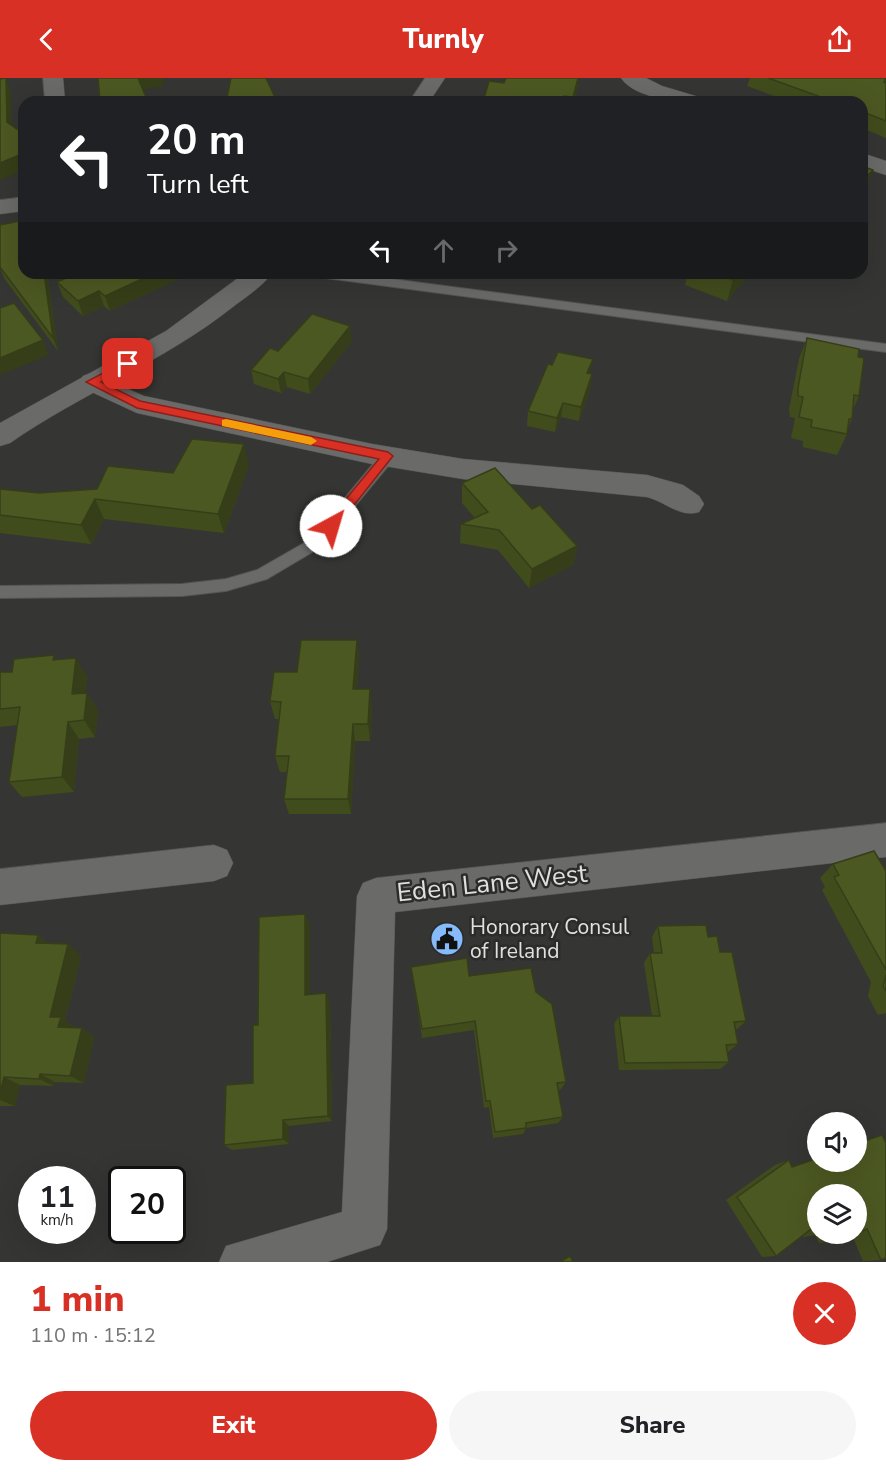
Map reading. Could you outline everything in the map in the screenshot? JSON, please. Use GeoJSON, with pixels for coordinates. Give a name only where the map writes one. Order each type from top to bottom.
{"type":"FeatureCollection","features":[{"type":"Feature","properties":{"kind":"street"},"geometry":{"type":"LineString","coordinates":[[53,78],[54,96]]}},
{"type":"Feature","properties":{"kind":"street"},"geometry":{"type":"LineString","coordinates":[[423,96],[435,78]]}},
{"type":"Feature","properties":{"kind":"street"},"geometry":{"type":"LineString","coordinates":[[631,78],[655,90],[675,96]]}},
{"type":"Feature","properties":{"kind":"street"},"geometry":{"type":"LineString","coordinates":[[868,162],[886,169]]}},
{"type":"Feature","properties":{"kind":"street"},"geometry":{"type":"LineString","coordinates":[[0,207],[18,205]]}},
{"type":"Feature","properties":{"kind":"street"},"geometry":{"type":"LineString","coordinates":[[0,436],[30,416],[177,335],[220,306],[253,279]]}},
{"type":"Feature","properties":{"kind":"street"},"geometry":{"type":"LineString","coordinates":[[92,382],[137,404],[388,456],[463,469],[647,486],[673,493],[689,504]]}},
{"type":"Feature","properties":{"kind":"street","name":"Eden Lane West"},"geometry":{"type":"LineString","coordinates":[[242,1262],[364,1229],[376,896],[886,840]]}},
{"type":"Feature","properties":{"kind":"street"},"geometry":{"type":"LineString","coordinates":[[0,887],[214,863]]}},
{"type":"Feature","properties":{"kind":"lane"},"geometry":{"type":"LineString","coordinates":[[363,279],[886,348]]}},
{"type":"Feature","properties":{"kind":"lane"},"geometry":{"type":"LineString","coordinates":[[0,592],[182,590],[226,585],[262,575],[316,543],[388,456]]}},
{"type":"Feature","properties":{"kind":"building"},"geometry":{"type":"Polygon","coordinates":[[[6,78],[7,122],[18,130],[18,156],[0,163],[0,79],[6,78]]]}},
{"type":"Feature","properties":{"kind":"building"},"geometry":{"type":"Polygon","coordinates":[[[98,78],[138,78],[146,96],[100,96],[98,78]]]}},
{"type":"Feature","properties":{"kind":"building"},"geometry":{"type":"Polygon","coordinates":[[[231,78],[266,78],[274,96],[227,96],[231,78]]]}},
{"type":"Feature","properties":{"kind":"building"},"geometry":{"type":"Polygon","coordinates":[[[506,78],[578,78],[573,96],[485,96],[489,81],[504,83],[506,78]]]}},
{"type":"Feature","properties":{"kind":"building"},"geometry":{"type":"Polygon","coordinates":[[[768,78],[886,78],[884,82],[886,83],[886,121],[868,114],[868,96],[818,96],[768,78]]]}},
{"type":"Feature","properties":{"kind":"building"},"geometry":{"type":"Polygon","coordinates":[[[18,221],[18,279],[45,279],[53,338],[0,267],[0,225],[18,221]]]}},
{"type":"Feature","properties":{"kind":"building"},"geometry":{"type":"Polygon","coordinates":[[[64,279],[142,279],[105,296],[99,291],[78,301],[57,282],[64,279]]]}},
{"type":"Feature","properties":{"kind":"building"},"geometry":{"type":"Polygon","coordinates":[[[14,303],[43,340],[0,358],[0,308],[14,303]]]}},
{"type":"Feature","properties":{"kind":"building"},"geometry":{"type":"Polygon","coordinates":[[[312,314],[350,326],[308,379],[284,372],[278,379],[251,370],[270,348],[278,351],[312,314]]]}},
{"type":"Feature","properties":{"kind":"building"},"geometry":{"type":"Polygon","coordinates":[[[807,338],[859,349],[858,357],[864,358],[859,396],[854,395],[852,419],[849,419],[847,434],[811,427],[812,420],[799,417],[803,397],[798,396],[798,388],[807,338]]]}},
{"type":"Feature","properties":{"kind":"building"},"geometry":{"type":"Polygon","coordinates":[[[558,352],[593,359],[587,373],[592,374],[581,407],[563,403],[557,418],[528,411],[548,364],[552,365],[558,352]]]}},
{"type":"Feature","properties":{"kind":"building"},"geometry":{"type":"Polygon","coordinates":[[[192,439],[244,444],[218,514],[95,499],[81,525],[0,515],[0,489],[39,493],[97,489],[108,466],[173,473],[192,439]]]}},
{"type":"Feature","properties":{"kind":"building"},"geometry":{"type":"Polygon","coordinates":[[[495,468],[532,509],[540,505],[577,546],[532,569],[499,530],[461,524],[488,512],[462,483],[495,468]]]}},
{"type":"Feature","properties":{"kind":"building"},"geometry":{"type":"Polygon","coordinates":[[[301,640],[357,640],[353,689],[370,689],[368,724],[353,724],[348,799],[284,799],[289,756],[275,756],[281,702],[270,701],[274,672],[297,672],[301,640]]]}},
{"type":"Feature","properties":{"kind":"building"},"geometry":{"type":"Polygon","coordinates":[[[54,655],[53,660],[76,658],[72,694],[87,693],[84,720],[68,722],[62,777],[9,782],[20,707],[0,709],[0,672],[12,672],[14,659],[54,655]]]}},
{"type":"Feature","properties":{"kind":"building"},"geometry":{"type":"Polygon","coordinates":[[[874,851],[886,871],[886,970],[834,877],[839,875],[833,864],[874,851]]]}},
{"type":"Feature","properties":{"kind":"building"},"geometry":{"type":"Polygon","coordinates":[[[305,914],[305,995],[326,993],[328,1116],[283,1120],[283,1139],[224,1145],[226,1085],[253,1083],[253,1025],[258,1025],[259,917],[305,914]]]}},
{"type":"Feature","properties":{"kind":"building"},"geometry":{"type":"Polygon","coordinates":[[[706,925],[708,937],[717,936],[720,952],[732,952],[746,1021],[734,1022],[738,1044],[726,1045],[729,1062],[625,1063],[619,1016],[660,1016],[650,953],[662,953],[658,926],[706,925]]]}},
{"type":"Feature","properties":{"kind":"building"},"geometry":{"type":"Polygon","coordinates":[[[0,933],[38,935],[36,943],[68,944],[50,1017],[61,1017],[58,1027],[82,1028],[70,1076],[40,1074],[39,1079],[4,1077],[0,1093],[0,933]]]}},
{"type":"Feature","properties":{"kind":"building"},"geometry":{"type":"Polygon","coordinates":[[[467,958],[469,976],[531,968],[536,992],[552,1004],[566,1082],[557,1083],[563,1117],[526,1123],[526,1128],[495,1132],[490,1101],[486,1101],[475,1021],[422,1029],[411,967],[467,958]]]}},
{"type":"Feature","properties":{"kind":"building"},"geometry":{"type":"Polygon","coordinates":[[[886,975],[886,991],[883,986],[886,975]]]}},
{"type":"Feature","properties":{"kind":"building"},"geometry":{"type":"Polygon","coordinates":[[[882,1135],[886,1143],[886,1258],[881,1260],[867,1229],[867,1184],[807,1184],[807,1232],[776,1256],[737,1197],[789,1160],[792,1167],[807,1162],[807,1172],[867,1172],[867,1140],[882,1135]]]}},
{"type":"Feature","properties":{"kind":"building"},"geometry":{"type":"Polygon","coordinates":[[[570,1256],[573,1262],[560,1262],[570,1256]]]}},
{"type":"Feature","properties":{"kind":"slow traffic"},"geometry":{"type":"LineString","coordinates":[[226,423],[311,441]]}},
{"type":"Feature","properties":{"kind":"place","name":"Honorary Consul of Ireland"},"geometry":{"type":"Point","coordinates":[447,939]}},
{"type":"Feature","properties":{"kind":"route"},"geometry":{"type":"LineString","coordinates":[[128,364],[92,382],[137,404],[388,456],[331,526]]}}]}
